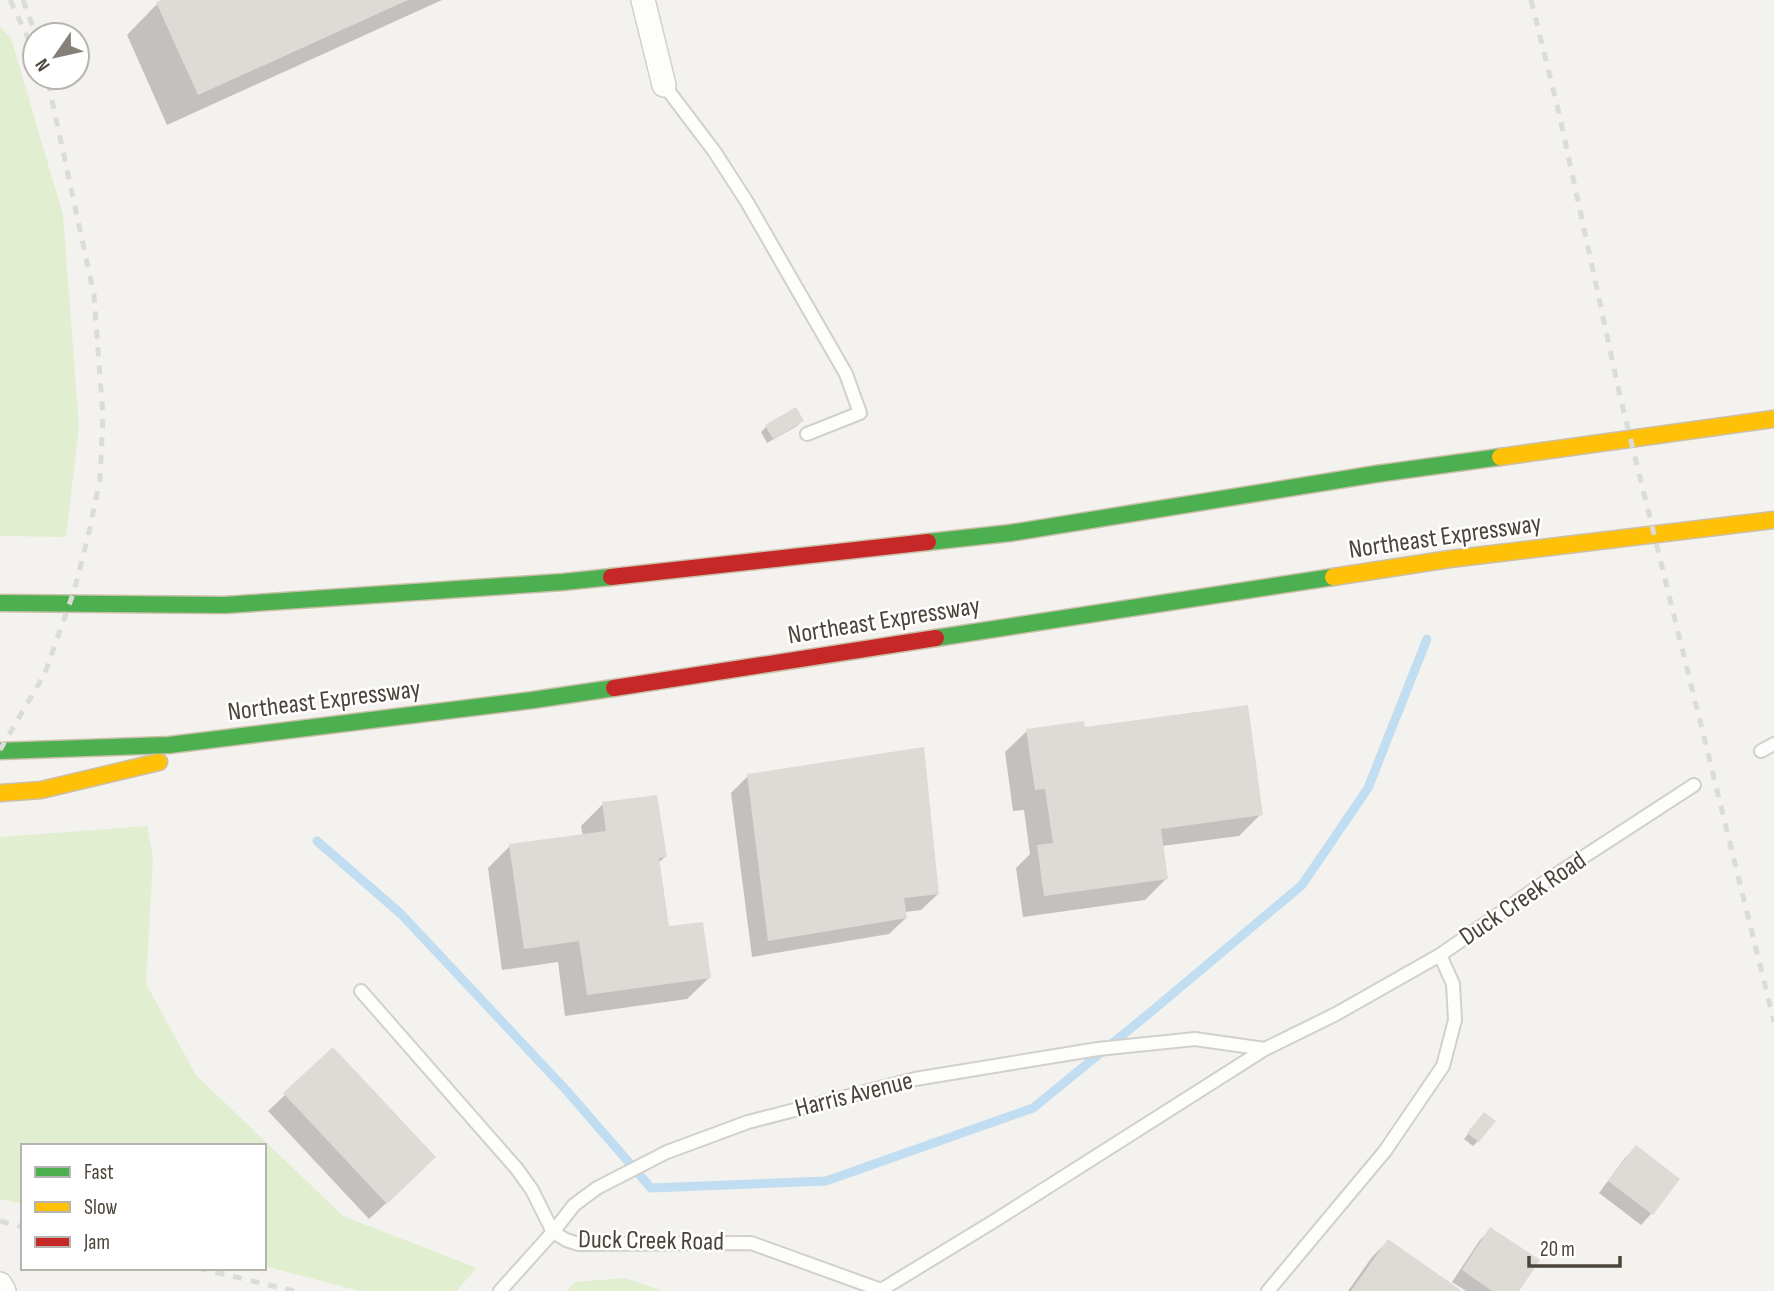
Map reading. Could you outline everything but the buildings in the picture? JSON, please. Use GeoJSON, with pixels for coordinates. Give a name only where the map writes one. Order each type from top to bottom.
{"type":"FeatureCollection","features":[{"type":"Feature","properties":{"kind":"highway"},"geometry":{"type":"LineString","coordinates":[[0,603],[225,605],[563,582],[1010,533],[1376,474],[1774,419]]}},
{"type":"Feature","properties":{"kind":"highway","name":"Northeast Expressway"},"geometry":{"type":"LineString","coordinates":[[0,751],[169,745],[533,700],[1450,559],[1774,520]]}},
{"type":"Feature","properties":{"kind":"highway"},"geometry":{"type":"LineString","coordinates":[[0,793],[41,790],[291,730]]}},
{"type":"Feature","properties":{"kind":"street"},"geometry":{"type":"LineString","coordinates":[[643,0],[664,85]]}},
{"type":"Feature","properties":{"kind":"street"},"geometry":{"type":"LineString","coordinates":[[0,1284],[4,1291]]}},
{"type":"Feature","properties":{"kind":"lane"},"geometry":{"type":"LineString","coordinates":[[664,85],[714,151],[747,202],[846,374],[860,413],[807,434]]}},
{"type":"Feature","properties":{"kind":"lane"},"geometry":{"type":"LineString","coordinates":[[1761,751],[1774,744]]}},
{"type":"Feature","properties":{"kind":"lane","name":"Duck Creek Road"},"geometry":{"type":"LineString","coordinates":[[1268,1291],[1385,1151],[1443,1066],[1455,1020],[1453,984],[1440,955],[1545,882],[1694,785]]}},
{"type":"Feature","properties":{"kind":"lane"},"geometry":{"type":"LineString","coordinates":[[883,1291],[1265,1048],[1336,1014],[1440,955]]}},
{"type":"Feature","properties":{"kind":"lane","name":"Duck Creek Road"},"geometry":{"type":"LineString","coordinates":[[361,991],[517,1169],[532,1190],[553,1232],[566,1240],[579,1244],[751,1243],[883,1291]]}},
{"type":"Feature","properties":{"kind":"lane","name":"Harris Avenue"},"geometry":{"type":"LineString","coordinates":[[500,1291],[574,1205],[597,1188],[667,1152],[748,1122],[915,1079],[1098,1049],[1195,1039],[1265,1048]]}},
{"type":"Feature","properties":{"kind":"green space"},"geometry":{"type":"Polygon","coordinates":[[[0,27],[11,38],[21,72],[21,91],[27,91],[63,215],[79,427],[66,537],[0,536],[0,27]]]}},
{"type":"Feature","properties":{"kind":"green space"},"geometry":{"type":"Polygon","coordinates":[[[147,826],[153,857],[146,984],[196,1075],[343,1216],[477,1268],[456,1291],[360,1291],[266,1267],[266,1144],[21,1144],[21,1204],[0,1199],[0,837],[147,826]]]}},
{"type":"Feature","properties":{"kind":"green space"},"geometry":{"type":"Polygon","coordinates":[[[625,1278],[663,1291],[567,1291],[575,1282],[625,1278]]]}},
{"type":"Feature","properties":{"kind":"waterway"},"geometry":{"type":"LineString","coordinates":[[317,841],[401,914],[567,1091],[651,1188],[826,1181],[1033,1108],[1302,885],[1368,788],[1427,639]]}},
{"type":"Feature","properties":{"kind":"railway"},"geometry":{"type":"LineString","coordinates":[[10,0],[21,23]]}},
{"type":"Feature","properties":{"kind":"railway"},"geometry":{"type":"LineString","coordinates":[[23,0],[31,21]]}},
{"type":"Feature","properties":{"kind":"railway"},"geometry":{"type":"LineString","coordinates":[[1531,0],[1559,113],[1620,396],[1774,1022]]}},
{"type":"Feature","properties":{"kind":"railway"},"geometry":{"type":"LineString","coordinates":[[0,750],[45,673],[74,591],[100,479],[103,417],[94,295],[50,91]]}},
{"type":"Feature","properties":{"kind":"railway"},"geometry":{"type":"LineString","coordinates":[[0,1221],[21,1226]]}},
{"type":"Feature","properties":{"kind":"railway"},"geometry":{"type":"LineString","coordinates":[[206,1270],[294,1291]]}},
{"type":"Feature","properties":{"kind":"traffic: fast"},"geometry":{"type":"LineString","coordinates":[[928,542],[1010,533],[1376,474],[1500,457]]}},
{"type":"Feature","properties":{"kind":"traffic: fast"},"geometry":{"type":"LineString","coordinates":[[0,603],[225,605],[611,577]]}},
{"type":"Feature","properties":{"kind":"traffic: fast"},"geometry":{"type":"LineString","coordinates":[[936,638],[1333,577]]}},
{"type":"Feature","properties":{"kind":"traffic: fast"},"geometry":{"type":"LineString","coordinates":[[0,751],[169,745],[614,688]]}},
{"type":"Feature","properties":{"kind":"traffic: slow"},"geometry":{"type":"LineString","coordinates":[[1500,457],[1774,419]]}},
{"type":"Feature","properties":{"kind":"traffic: slow"},"geometry":{"type":"LineString","coordinates":[[1333,577],[1450,559],[1774,520]]}},
{"type":"Feature","properties":{"kind":"traffic: slow"},"geometry":{"type":"LineString","coordinates":[[0,793],[41,790],[159,762]]}},
{"type":"Feature","properties":{"kind":"traffic: jam"},"geometry":{"type":"LineString","coordinates":[[611,577],[928,542]]}},
{"type":"Feature","properties":{"kind":"traffic: jam"},"geometry":{"type":"LineString","coordinates":[[614,688],[936,638]]}}]}
